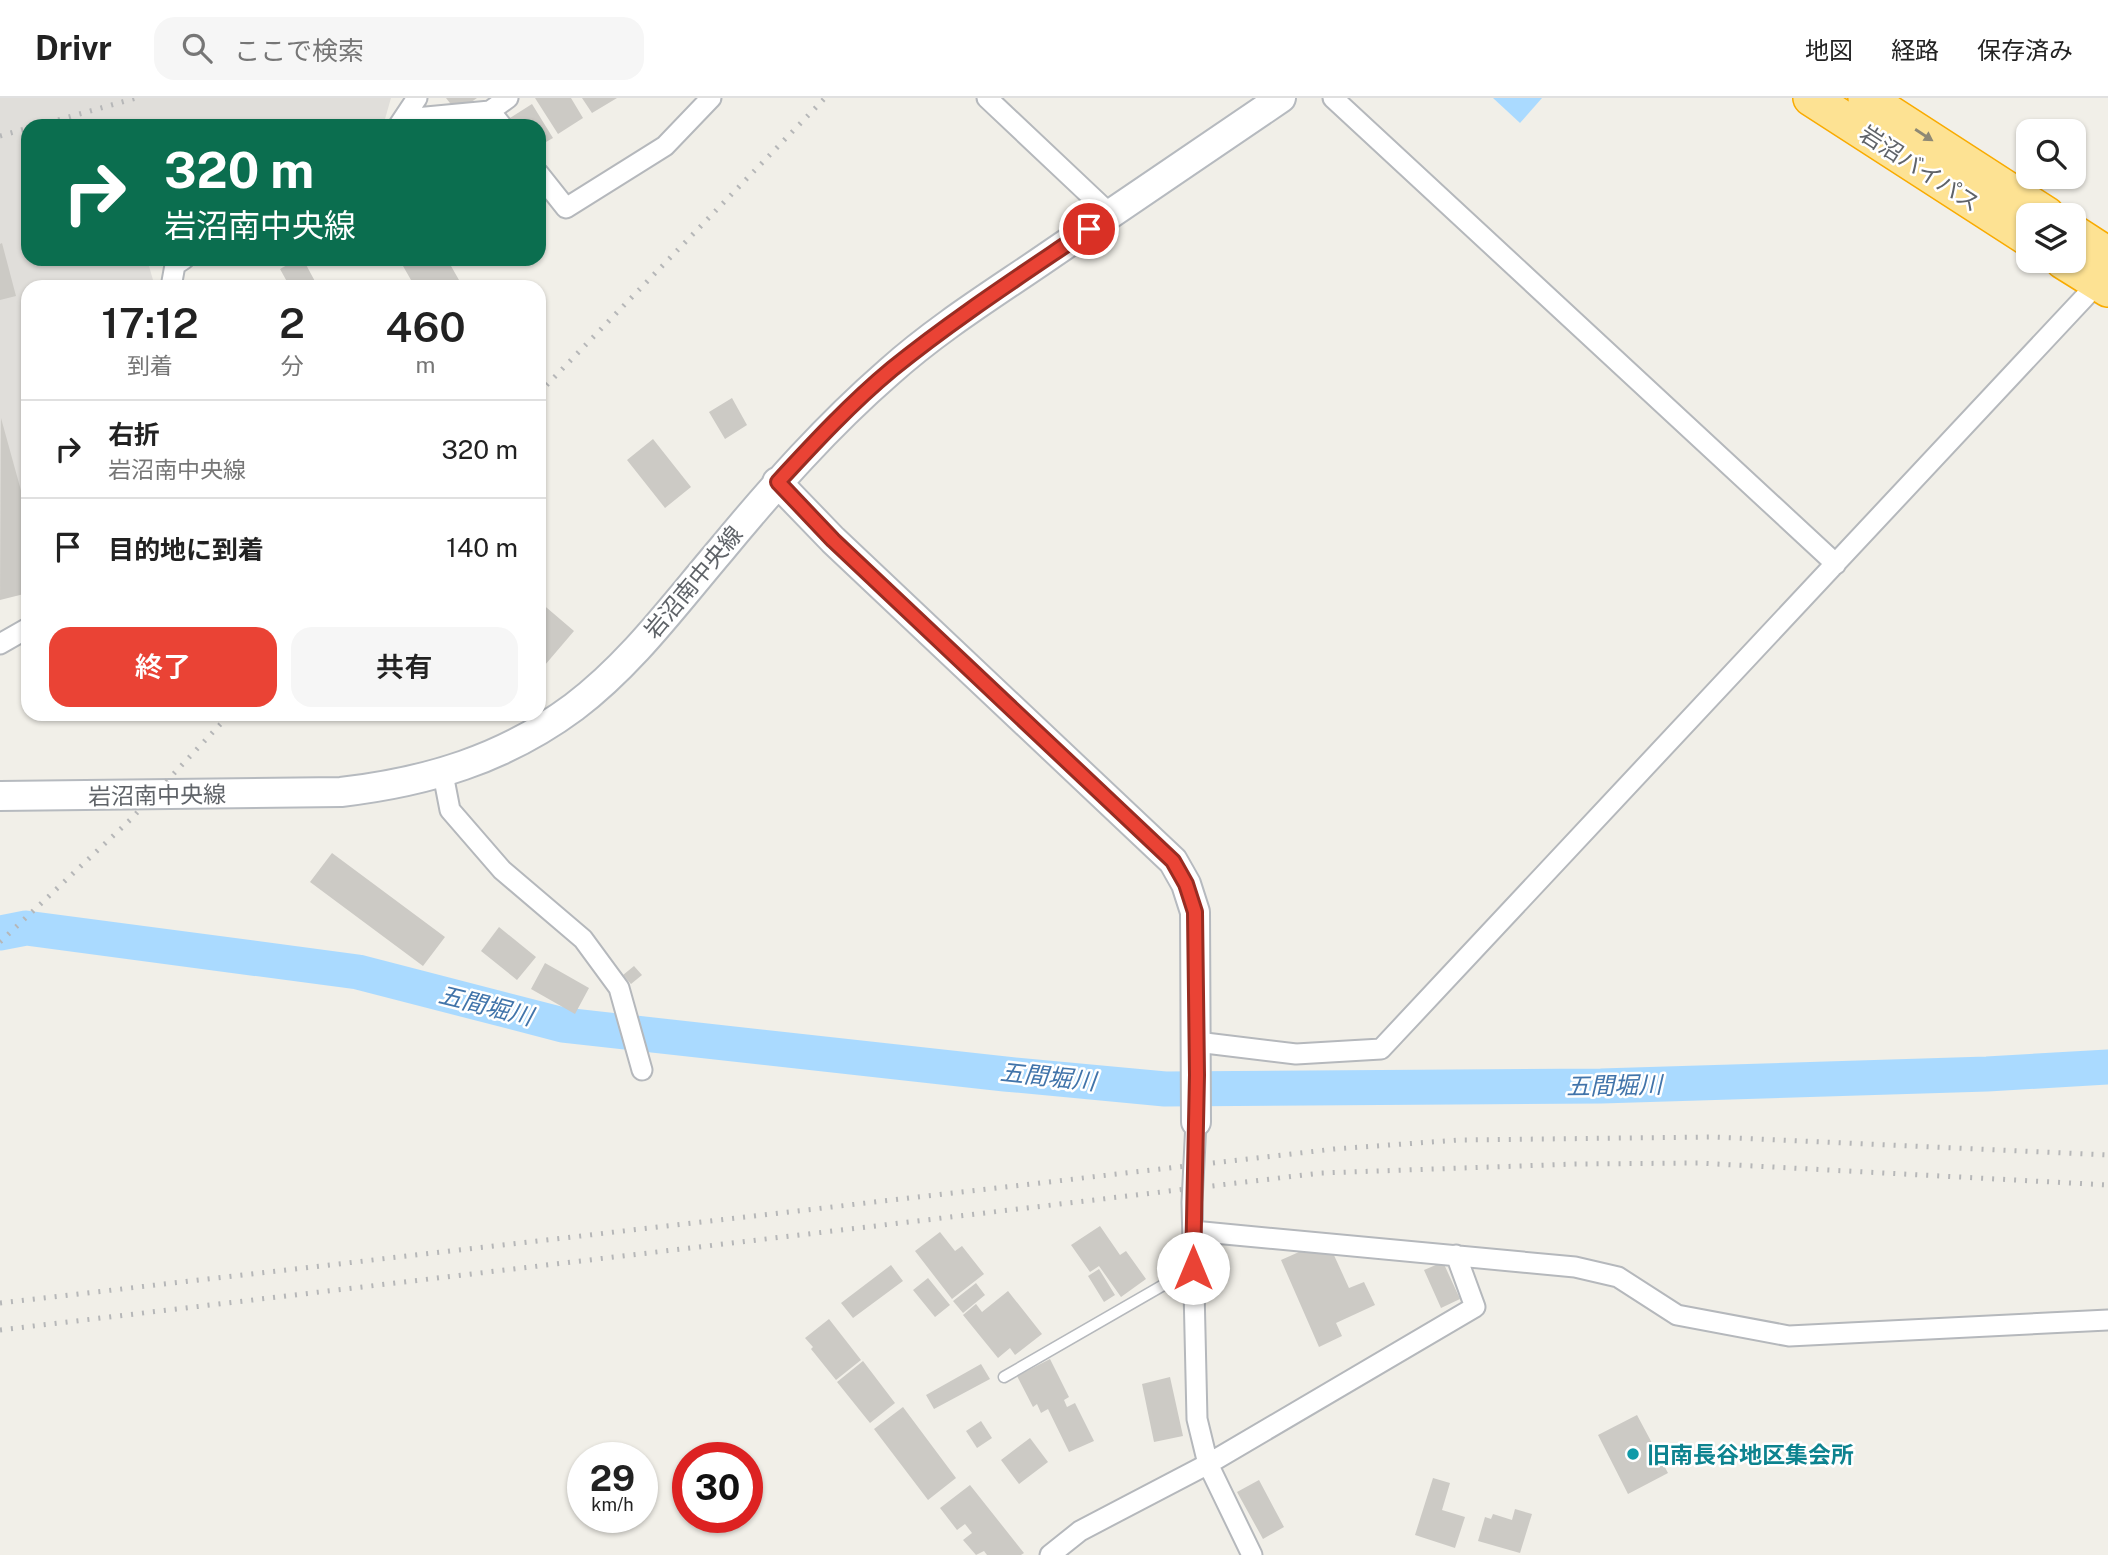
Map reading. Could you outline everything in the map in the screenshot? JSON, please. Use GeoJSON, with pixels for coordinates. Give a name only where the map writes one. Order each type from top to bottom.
{"type":"FeatureCollection","features":[{"type":"Feature","properties":{"kind":"highway","name":"岩沼バイパス"},"geometry":{"type":"LineString","coordinates":[[1811,98],[2016,230]]}},
{"type":"Feature","properties":{"kind":"highway","name":"岩沼バイパス"},"geometry":{"type":"LineString","coordinates":[[1866,98],[2028,203]]}},
{"type":"Feature","properties":{"kind":"highway"},"geometry":{"type":"LineString","coordinates":[[2086,250],[2105,276]]}},
{"type":"Feature","properties":{"kind":"highway"},"geometry":{"type":"LineString","coordinates":[[2086,269],[2105,276]]}},
{"type":"Feature","properties":{"kind":"street"},"geometry":{"type":"LineString","coordinates":[[404,119],[417,98]]}},
{"type":"Feature","properties":{"kind":"street"},"geometry":{"type":"LineString","coordinates":[[477,119],[496,118],[508,98]]}},
{"type":"Feature","properties":{"kind":"street"},"geometry":{"type":"LineString","coordinates":[[546,183],[566,208],[666,146],[711,98]]}},
{"type":"Feature","properties":{"kind":"street"},"geometry":{"type":"LineString","coordinates":[[987,98],[1110,214]]}},
{"type":"Feature","properties":{"kind":"street","name":"岩沼南中央線"},"geometry":{"type":"LineString","coordinates":[[0,796],[341,792],[397,785],[443,774],[496,753],[538,731],[574,707],[608,678],[657,627],[778,482],[830,427],[891,370],[951,323],[1280,98]]}},
{"type":"Feature","properties":{"kind":"street"},"geometry":{"type":"LineString","coordinates":[[1333,98],[1836,564]]}},
{"type":"Feature","properties":{"kind":"street"},"geometry":{"type":"LineString","coordinates":[[1197,1042],[1296,1054],[1381,1049],[2105,276]]}},
{"type":"Feature","properties":{"kind":"street"},"geometry":{"type":"LineString","coordinates":[[778,482],[842,549],[1173,861],[1186,884],[1195,912],[1197,1075],[1193,1268],[1196,1419],[1208,1464],[1252,1555]]}},
{"type":"Feature","properties":{"kind":"street"},"geometry":{"type":"LineString","coordinates":[[0,644],[21,632]]}},
{"type":"Feature","properties":{"kind":"street"},"geometry":{"type":"LineString","coordinates":[[443,774],[450,810],[502,870],[583,939],[620,988],[642,1070]]}},
{"type":"Feature","properties":{"kind":"street"},"geometry":{"type":"LineString","coordinates":[[1193,1231],[1575,1266],[1618,1277],[1677,1315],[1789,1336],[2108,1320]]}},
{"type":"Feature","properties":{"kind":"street"},"geometry":{"type":"LineString","coordinates":[[1050,1555],[1080,1531],[1208,1464],[1475,1307],[1456,1255]]}},
{"type":"Feature","properties":{"kind":"lane"},"geometry":{"type":"LineString","coordinates":[[1004,1377],[1193,1268]]}},
{"type":"Feature","properties":{"kind":"shaded area"},"geometry":{"type":"Polygon","coordinates":[[[0,98],[391,98],[385,119],[21,119],[21,266],[149,266],[153,280],[21,280],[21,578],[0,587],[0,98]]]}},
{"type":"Feature","properties":{"kind":"water"},"geometry":{"type":"Polygon","coordinates":[[[1493,98],[1542,98],[1520,123],[1493,98]]]}},
{"type":"Feature","properties":{"kind":"building"},"geometry":{"type":"Polygon","coordinates":[[[446,98],[477,98],[457,112],[446,98]]]}},
{"type":"Feature","properties":{"kind":"building"},"geometry":{"type":"Polygon","coordinates":[[[535,98],[571,98],[583,118],[558,134],[535,98]]]}},
{"type":"Feature","properties":{"kind":"building"},"geometry":{"type":"Polygon","coordinates":[[[582,98],[617,98],[592,113],[582,98]]]}},
{"type":"Feature","properties":{"kind":"building"},"geometry":{"type":"Polygon","coordinates":[[[532,104],[541,119],[509,119],[532,104]]]}},
{"type":"Feature","properties":{"kind":"building"},"geometry":{"type":"Polygon","coordinates":[[[546,127],[553,138],[546,142],[546,127]]]}},
{"type":"Feature","properties":{"kind":"building"},"geometry":{"type":"Polygon","coordinates":[[[2,243],[16,296],[0,300],[0,244],[2,243]]]}},
{"type":"Feature","properties":{"kind":"building"},"geometry":{"type":"Polygon","coordinates":[[[285,266],[307,266],[314,280],[286,280],[280,269],[285,266]]]}},
{"type":"Feature","properties":{"kind":"building"},"geometry":{"type":"Polygon","coordinates":[[[403,266],[451,266],[459,280],[411,280],[403,266]]]}},
{"type":"Feature","properties":{"kind":"building"},"geometry":{"type":"Polygon","coordinates":[[[732,398],[747,425],[725,439],[709,412],[732,398]]]}},
{"type":"Feature","properties":{"kind":"building"},"geometry":{"type":"Polygon","coordinates":[[[1,418],[21,491],[21,595],[0,600],[1,418]]]}},
{"type":"Feature","properties":{"kind":"building"},"geometry":{"type":"Polygon","coordinates":[[[653,439],[691,487],[665,508],[627,460],[653,439]]]}},
{"type":"Feature","properties":{"kind":"building"},"geometry":{"type":"Polygon","coordinates":[[[546,607],[574,631],[546,664],[546,607]]]}},
{"type":"Feature","properties":{"kind":"building"},"geometry":{"type":"Polygon","coordinates":[[[332,853],[445,937],[423,966],[310,882],[332,853]]]}},
{"type":"Feature","properties":{"kind":"building"},"geometry":{"type":"Polygon","coordinates":[[[499,927],[536,957],[517,980],[481,951],[499,927]]]}},
{"type":"Feature","properties":{"kind":"building"},"geometry":{"type":"Polygon","coordinates":[[[545,963],[589,988],[575,1014],[531,989],[545,963]]]}},
{"type":"Feature","properties":{"kind":"building"},"geometry":{"type":"Polygon","coordinates":[[[634,966],[642,975],[631,984],[623,975],[634,966]]]}},
{"type":"Feature","properties":{"kind":"building"},"geometry":{"type":"Polygon","coordinates":[[[1100,1226],[1120,1255],[1126,1251],[1146,1279],[1121,1297],[1099,1266],[1090,1272],[1071,1245],[1100,1226]]]}},
{"type":"Feature","properties":{"kind":"building"},"geometry":{"type":"Polygon","coordinates":[[[940,1232],[955,1251],[962,1246],[984,1274],[952,1299],[915,1251],[940,1232]]]}},
{"type":"Feature","properties":{"kind":"building"},"geometry":{"type":"Polygon","coordinates":[[[1308,1248],[1333,1253],[1349,1288],[1364,1282],[1375,1305],[1336,1323],[1342,1336],[1319,1347],[1281,1260],[1308,1248]]]}},
{"type":"Feature","properties":{"kind":"building"},"geometry":{"type":"Polygon","coordinates":[[[1443,1262],[1460,1299],[1441,1308],[1424,1270],[1443,1262]]]}},
{"type":"Feature","properties":{"kind":"building"},"geometry":{"type":"Polygon","coordinates":[[[891,1265],[903,1281],[853,1318],[841,1303],[891,1265]]]}},
{"type":"Feature","properties":{"kind":"building"},"geometry":{"type":"Polygon","coordinates":[[[1099,1269],[1115,1295],[1104,1302],[1088,1276],[1099,1269]]]}},
{"type":"Feature","properties":{"kind":"building"},"geometry":{"type":"Polygon","coordinates":[[[928,1278],[950,1305],[935,1317],[913,1290],[928,1278]]]}},
{"type":"Feature","properties":{"kind":"building"},"geometry":{"type":"Polygon","coordinates":[[[976,1283],[985,1295],[963,1313],[953,1301],[976,1283]]]}},
{"type":"Feature","properties":{"kind":"building"},"geometry":{"type":"Polygon","coordinates":[[[1008,1291],[1042,1334],[1015,1355],[1010,1348],[998,1358],[963,1315],[976,1304],[982,1312],[1008,1291]]]}},
{"type":"Feature","properties":{"kind":"building"},"geometry":{"type":"Polygon","coordinates":[[[829,1319],[861,1360],[836,1380],[805,1338],[829,1319]]]}},
{"type":"Feature","properties":{"kind":"building"},"geometry":{"type":"Polygon","coordinates":[[[1050,1359],[1069,1397],[1064,1400],[1067,1407],[1075,1403],[1094,1441],[1069,1452],[1048,1409],[1041,1413],[1037,1404],[1033,1407],[1017,1376],[1050,1359]]]}},
{"type":"Feature","properties":{"kind":"building"},"geometry":{"type":"Polygon","coordinates":[[[863,1361],[895,1403],[870,1423],[837,1382],[863,1361]]]}},
{"type":"Feature","properties":{"kind":"building"},"geometry":{"type":"Polygon","coordinates":[[[981,1364],[990,1379],[934,1409],[926,1395],[981,1364]]]}},
{"type":"Feature","properties":{"kind":"building"},"geometry":{"type":"Polygon","coordinates":[[[1170,1377],[1183,1436],[1154,1442],[1142,1384],[1170,1377]]]}},
{"type":"Feature","properties":{"kind":"building"},"geometry":{"type":"Polygon","coordinates":[[[903,1407],[956,1478],[928,1500],[874,1429],[903,1407]]]}},
{"type":"Feature","properties":{"kind":"building","name":"旧南長谷地区集会所"},"geometry":{"type":"Polygon","coordinates":[[[1637,1415],[1668,1473],[1628,1494],[1598,1435],[1637,1415]]]}},
{"type":"Feature","properties":{"kind":"building"},"geometry":{"type":"Polygon","coordinates":[[[981,1421],[992,1438],[977,1448],[966,1431],[981,1421]]]}},
{"type":"Feature","properties":{"kind":"building"},"geometry":{"type":"Polygon","coordinates":[[[1030,1438],[1048,1462],[1019,1484],[1001,1460],[1030,1438]]]}},
{"type":"Feature","properties":{"kind":"building"},"geometry":{"type":"Polygon","coordinates":[[[1433,1478],[1450,1483],[1442,1510],[1465,1517],[1455,1548],[1415,1535],[1433,1478]]]}},
{"type":"Feature","properties":{"kind":"building"},"geometry":{"type":"Polygon","coordinates":[[[1259,1480],[1284,1527],[1263,1539],[1237,1492],[1259,1480]]]}},
{"type":"Feature","properties":{"kind":"building"},"geometry":{"type":"Polygon","coordinates":[[[970,1485],[1024,1553],[987,1555],[984,1551],[976,1555],[963,1540],[972,1533],[965,1524],[957,1530],[940,1508],[970,1485]]]}},
{"type":"Feature","properties":{"kind":"building"},"geometry":{"type":"Polygon","coordinates":[[[1515,1509],[1532,1514],[1520,1553],[1478,1541],[1485,1517],[1491,1519],[1493,1514],[1512,1520],[1515,1509]]]}},
{"type":"Feature","properties":{"kind":"waterway","name":"五間堀川"},"geometry":{"type":"LineString","coordinates":[[0,933],[26,928],[358,972],[563,1025],[1165,1089],[1601,1086],[1987,1074],[2108,1067]]}},
{"type":"Feature","properties":{"kind":"railway"},"geometry":{"type":"LineString","coordinates":[[62,119],[136,98]]}},
{"type":"Feature","properties":{"kind":"railway"},"geometry":{"type":"LineString","coordinates":[[546,386],[825,98]]}},
{"type":"Feature","properties":{"kind":"railway"},"geometry":{"type":"LineString","coordinates":[[0,136],[21,130]]}},
{"type":"Feature","properties":{"kind":"railway"},"geometry":{"type":"LineString","coordinates":[[0,942],[130,820],[223,721]]}},
{"type":"Feature","properties":{"kind":"railway"},"geometry":{"type":"LineString","coordinates":[[0,1303],[1334,1149],[1459,1140],[1712,1137],[2108,1155]]}},
{"type":"Feature","properties":{"kind":"railway"},"geometry":{"type":"LineString","coordinates":[[0,1330],[1321,1173],[1576,1164],[1698,1163],[2108,1185]]}},
{"type":"Feature","properties":{"kind":"place","name":"旧南長谷地区集会所"},"geometry":{"type":"Point","coordinates":[1633,1454]}},
{"type":"Feature","properties":{"kind":"route"},"geometry":{"type":"LineString","coordinates":[[1089,229],[951,323],[891,370],[830,427],[778,482],[833,540],[1173,861],[1186,884],[1195,912],[1197,1075],[1193,1268]]}}]}
